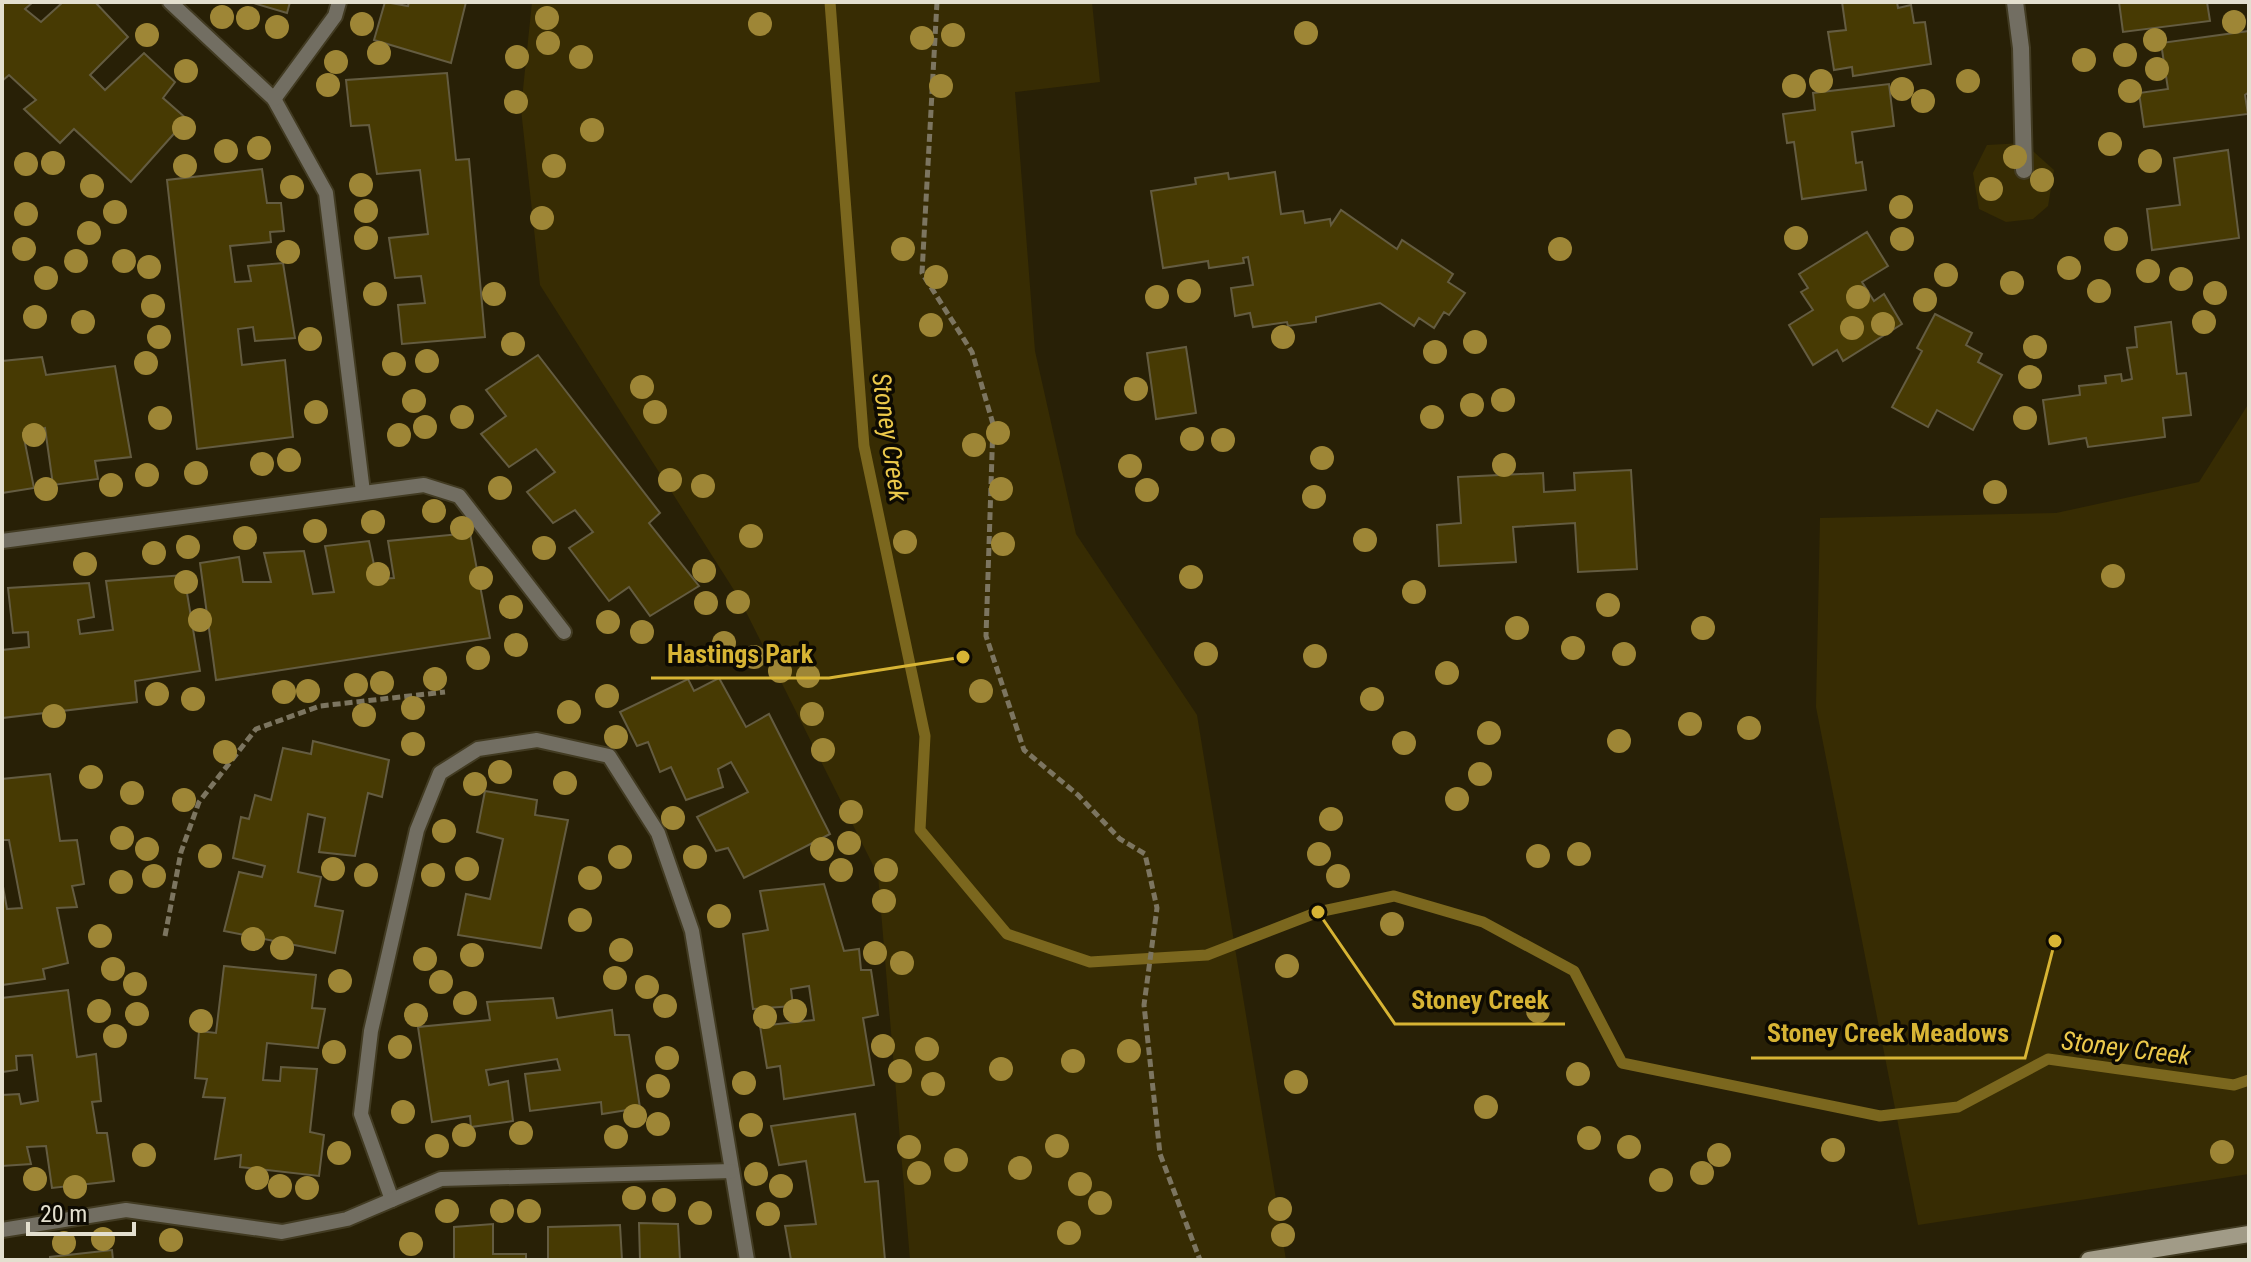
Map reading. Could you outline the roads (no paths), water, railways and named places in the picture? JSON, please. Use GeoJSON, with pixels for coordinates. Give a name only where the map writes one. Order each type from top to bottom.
{"type":"FeatureCollection","features":[{"type":"Feature","properties":{"kind":"main road"},"geometry":{"type":"LineString","coordinates":[[2089,1260],[2249,1234]]}},
{"type":"Feature","properties":{"kind":"street"},"geometry":{"type":"LineString","coordinates":[[2015,2],[2021,48],[2024,170]]}},
{"type":"Feature","properties":{"kind":"lane"},"geometry":{"type":"LineString","coordinates":[[170,2],[274,99],[326,193],[363,492]]}},
{"type":"Feature","properties":{"kind":"lane"},"geometry":{"type":"LineString","coordinates":[[274,99],[335,16],[339,2]]}},
{"type":"Feature","properties":{"kind":"lane"},"geometry":{"type":"LineString","coordinates":[[2,541],[424,485],[459,496],[564,632]]}},
{"type":"Feature","properties":{"kind":"lane"},"geometry":{"type":"LineString","coordinates":[[392,1200],[361,1114],[371,1031],[417,830],[440,773],[478,749],[537,740],[609,756],[658,833],[692,931],[747,1260]]}},
{"type":"Feature","properties":{"kind":"lane"},"geometry":{"type":"LineString","coordinates":[[2,1230],[126,1210],[282,1232],[347,1219],[441,1179],[732,1171]]}},
{"type":"Feature","properties":{"kind":"waterway","name":"Stoney Creek"},"geometry":{"type":"LineString","coordinates":[[830,2],[864,446],[925,736],[920,830],[1007,934],[1090,962],[1207,955],[1318,912],[1394,896],[1483,922],[1574,971],[1622,1063],[1880,1116],[1958,1107],[2048,1059],[2234,1085],[2249,1080]]}},
{"type":"Feature","properties":{"kind":"place","name":"Hastings Park"},"geometry":{"type":"Point","coordinates":[963,657]}},
{"type":"Feature","properties":{"kind":"place","name":"Stoney Creek"},"geometry":{"type":"Point","coordinates":[1318,912]}},
{"type":"Feature","properties":{"kind":"place","name":"Stoney Creek Meadows"},"geometry":{"type":"Point","coordinates":[2055,941]}}]}
